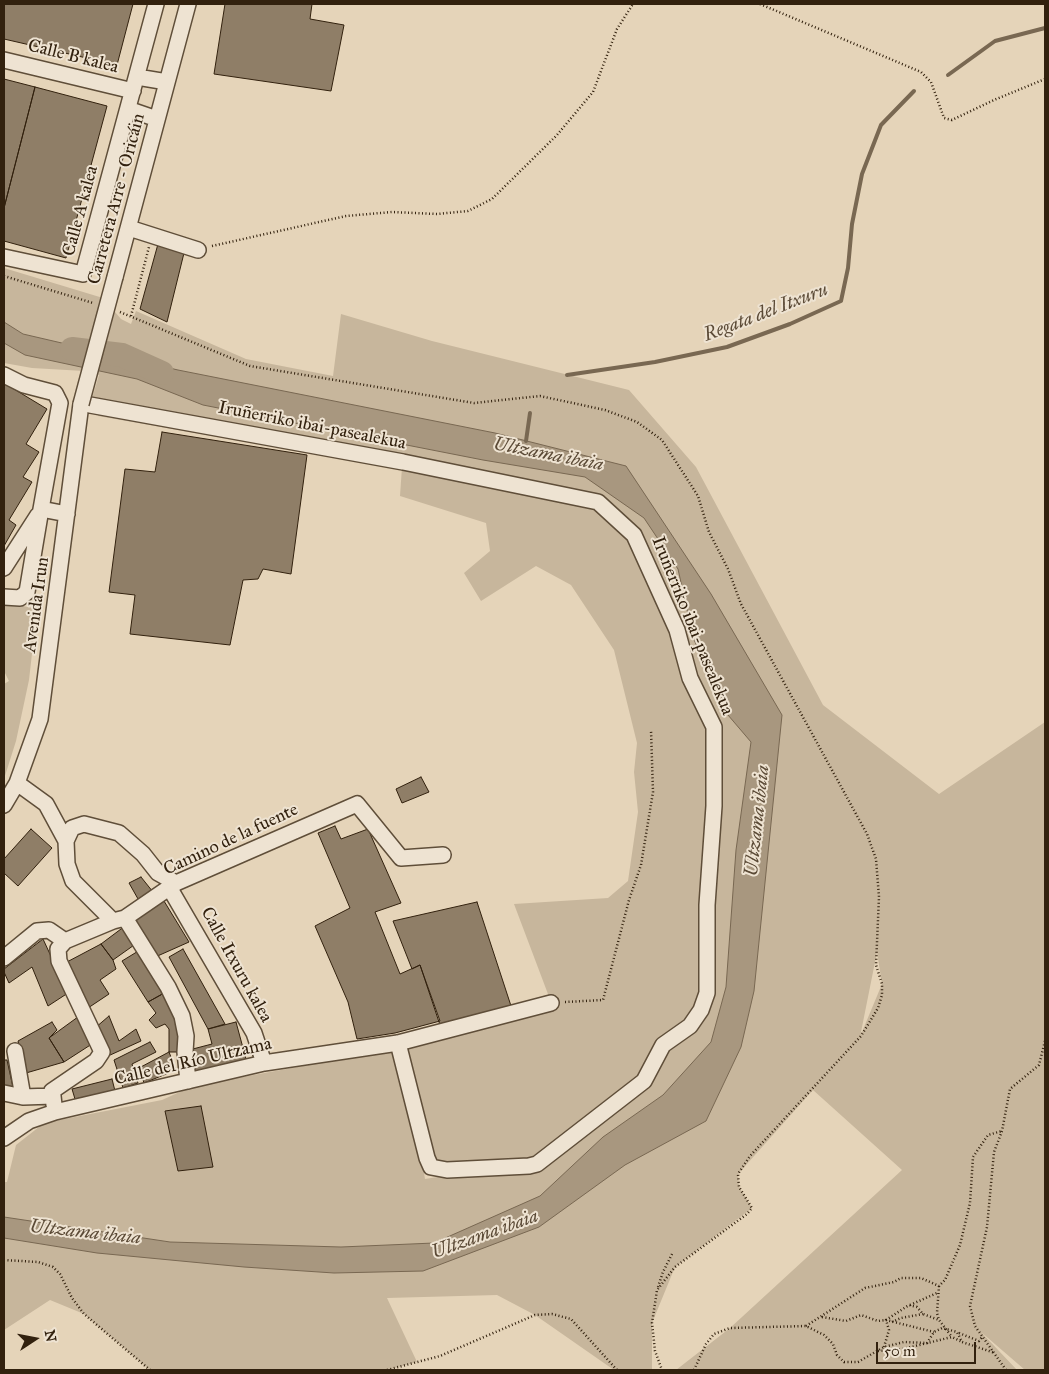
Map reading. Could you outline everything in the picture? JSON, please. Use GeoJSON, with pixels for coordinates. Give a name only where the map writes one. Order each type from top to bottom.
{"type":"FeatureCollection","features":[{"type":"Feature","properties":{"kind":"street"},"geometry":{"type":"LineString","coordinates":[[156,4],[128,109],[157,119]]}},
{"type":"Feature","properties":{"kind":"street","name":"Carretera Arre - Oricáin"},"geometry":{"type":"LineString","coordinates":[[86,404],[115,277],[188,4]]}},
{"type":"Feature","properties":{"kind":"street","name":"Calle B kalea"},"geometry":{"type":"LineString","coordinates":[[4,60],[135,84],[167,82]]}},
{"type":"Feature","properties":{"kind":"street","name":"Calle A kalea"},"geometry":{"type":"LineString","coordinates":[[4,257],[83,274],[128,109]]}},
{"type":"Feature","properties":{"kind":"street"},"geometry":{"type":"LineString","coordinates":[[129,228],[198,250]]}},
{"type":"Feature","properties":{"kind":"street"},"geometry":{"type":"LineString","coordinates":[[4,375],[24,385],[55,393],[60,403],[27,592],[20,598],[4,596]]}},
{"type":"Feature","properties":{"kind":"street","name":"Avenida Irun"},"geometry":{"type":"LineString","coordinates":[[4,805],[17,783],[40,719],[67,514],[86,404]]}},
{"type":"Feature","properties":{"kind":"street","name":"Iruñerriko ibai-pasealekua"},"geometry":{"type":"LineString","coordinates":[[86,404],[403,462],[598,502],[634,535],[677,630],[690,678],[714,727],[714,806],[707,905],[707,993],[701,1010],[690,1026],[663,1045],[644,1081],[537,1164],[438,1170],[431,1167],[427,1158],[398,1043]]}},
{"type":"Feature","properties":{"kind":"street"},"geometry":{"type":"LineString","coordinates":[[41,509],[67,514]]}},
{"type":"Feature","properties":{"kind":"street"},"geometry":{"type":"LineString","coordinates":[[4,568],[41,509]]}},
{"type":"Feature","properties":{"kind":"street"},"geometry":{"type":"LineString","coordinates":[[17,783],[46,804],[66,840],[67,864],[72,881],[119,920],[168,987],[182,1016],[186,1036],[185,1052],[188,1080]]}},
{"type":"Feature","properties":{"kind":"street","name":"Camino de la fuente"},"geometry":{"type":"LineString","coordinates":[[65,941],[119,920],[173,885],[357,804],[401,858],[444,855]]}},
{"type":"Feature","properties":{"kind":"street"},"geometry":{"type":"LineString","coordinates":[[66,840],[72,828],[84,824],[119,833],[144,854],[158,874],[173,885]]}},
{"type":"Feature","properties":{"kind":"street","name":"Calle Itxuru kalea"},"geometry":{"type":"LineString","coordinates":[[173,885],[254,1034],[264,1063]]}},
{"type":"Feature","properties":{"kind":"street"},"geometry":{"type":"LineString","coordinates":[[4,958],[37,931],[49,930],[65,941],[58,949],[58,961],[102,1052],[96,1061],[52,1091],[55,1112]]}},
{"type":"Feature","properties":{"kind":"street","name":"Calle del Río Ultzama"},"geometry":{"type":"LineString","coordinates":[[5,1138],[29,1121],[55,1112],[264,1063],[398,1043],[551,1002]]}},
{"type":"Feature","properties":{"kind":"street"},"geometry":{"type":"LineString","coordinates":[[15,1051],[23,1097]]}},
{"type":"Feature","properties":{"kind":"street"},"geometry":{"type":"LineString","coordinates":[[4,1093],[23,1097],[52,1096]]}},
{"type":"Feature","properties":{"kind":"path"},"geometry":{"type":"LineString","coordinates":[[198,250],[271,231],[346,216],[392,212],[438,214],[468,211],[492,199],[558,135],[593,92],[617,29],[633,4]]}},
{"type":"Feature","properties":{"kind":"path"},"geometry":{"type":"LineString","coordinates":[[760,4],[921,72],[931,82],[944,118],[952,120],[1045,79]]}},
{"type":"Feature","properties":{"kind":"path"},"geometry":{"type":"LineString","coordinates":[[131,316],[149,247],[146,241]]}},
{"type":"Feature","properties":{"kind":"path"},"geometry":{"type":"LineString","coordinates":[[4,276],[94,304]]}},
{"type":"Feature","properties":{"kind":"path"},"geometry":{"type":"LineString","coordinates":[[112,310],[131,316],[250,366],[474,403],[540,396],[605,410],[637,422],[662,440],[698,496],[708,532],[728,569],[741,604],[867,834],[876,859],[878,887],[876,966],[882,984],[882,995],[878,1008],[861,1036],[750,1156],[738,1174],[739,1186],[752,1208],[748,1214],[675,1266],[657,1290]]}},
{"type":"Feature","properties":{"kind":"path"},"geometry":{"type":"LineString","coordinates":[[551,1002],[603,1000],[629,900],[641,865],[653,792],[651,730]]}},
{"type":"Feature","properties":{"kind":"path"},"geometry":{"type":"LineString","coordinates":[[1006,1370],[974,1326],[970,1306],[987,1227],[994,1152],[1002,1131],[1010,1089],[1039,1065],[1045,1040]]}},
{"type":"Feature","properties":{"kind":"path"},"geometry":{"type":"LineString","coordinates":[[939,1320],[937,1293],[939,1286],[945,1280],[960,1245],[970,1203],[973,1157],[988,1135],[1002,1131]]}},
{"type":"Feature","properties":{"kind":"path"},"geometry":{"type":"LineString","coordinates":[[662,1370],[655,1352],[652,1323],[657,1290],[673,1252]]}},
{"type":"Feature","properties":{"kind":"path"},"geometry":{"type":"LineString","coordinates":[[4,1260],[38,1262],[53,1266],[60,1274],[72,1298],[84,1314],[150,1370]]}},
{"type":"Feature","properties":{"kind":"path"},"geometry":{"type":"LineString","coordinates":[[806,1326],[865,1288],[894,1282],[901,1278],[921,1278],[939,1286]]}},
{"type":"Feature","properties":{"kind":"path"},"geometry":{"type":"LineString","coordinates":[[886,1320],[909,1305],[937,1293]]}},
{"type":"Feature","properties":{"kind":"path"},"geometry":{"type":"LineString","coordinates":[[909,1305],[916,1307],[923,1314],[939,1320],[952,1337],[995,1353]]}},
{"type":"Feature","properties":{"kind":"path"},"geometry":{"type":"LineString","coordinates":[[387,1370],[440,1356],[535,1315],[552,1314],[571,1320],[617,1370]]}},
{"type":"Feature","properties":{"kind":"path"},"geometry":{"type":"LineString","coordinates":[[892,1322],[901,1318],[923,1314]]}},
{"type":"Feature","properties":{"kind":"path"},"geometry":{"type":"LineString","coordinates":[[820,1317],[846,1322],[861,1315],[878,1321],[886,1320],[934,1332],[946,1328],[979,1342],[982,1337]]}},
{"type":"Feature","properties":{"kind":"path"},"geometry":{"type":"LineString","coordinates":[[884,1347],[889,1330],[886,1320]]}},
{"type":"Feature","properties":{"kind":"path"},"geometry":{"type":"LineString","coordinates":[[694,1370],[706,1344],[714,1334],[730,1328],[806,1326],[824,1335],[833,1344],[837,1355],[844,1362],[858,1362],[884,1347],[904,1342],[927,1343],[934,1332]]}},
{"type":"Feature","properties":{"kind":"path"},"geometry":{"type":"LineString","coordinates":[[957,1332],[962,1342]]}},
{"type":"Feature","properties":{"kind":"path"},"geometry":{"type":"LineString","coordinates":[[874,1352],[903,1349],[952,1337]]}},
{"type":"Feature","properties":{"kind":"shaded area"},"geometry":{"type":"Polygon","coordinates":[[[4,268],[103,298],[121,319],[131,324],[136,311],[246,359],[333,376],[341,314],[432,341],[629,390],[696,467],[823,705],[939,794],[1045,722],[1045,1370],[1025,1370],[981,1332],[1017,1370],[676,1370],[730,1328],[902,1170],[813,1090],[738,1174],[739,1187],[752,1208],[675,1267],[652,1323],[652,1370],[614,1370],[535,1315],[497,1295],[387,1298],[417,1362],[387,1370],[150,1370],[84,1314],[50,1300],[4,1330],[4,1182],[7,1182],[16,1145],[44,1123],[162,1100],[193,1086],[391,1050],[551,1002],[514,904],[608,898],[628,881],[638,812],[634,772],[637,743],[614,650],[571,585],[536,566],[481,601],[464,573],[490,551],[486,523],[400,496],[402,467],[327,456],[98,416],[100,406],[90,405],[99,375],[84,371],[32,368],[4,363],[4,268]],[[877,952],[861,1032],[882,984],[877,952]],[[422,1160],[425,1179],[494,1168],[422,1160]]]}},
{"type":"Feature","properties":{"kind":"shaded area"},"geometry":{"type":"Polygon","coordinates":[[[4,602],[37,609],[29,680],[16,741],[4,779],[4,684],[9,681],[4,671],[4,602]]]}},
{"type":"Feature","properties":{"kind":"water"},"geometry":{"type":"Polygon","coordinates":[[[4,322],[23,334],[178,370],[495,433],[626,466],[711,594],[782,715],[754,991],[741,1047],[706,1121],[625,1165],[539,1227],[423,1271],[334,1273],[244,1267],[97,1253],[4,1238],[4,1217],[170,1242],[341,1247],[434,1243],[540,1196],[603,1137],[663,1095],[711,1042],[726,987],[736,850],[751,742],[722,708],[693,637],[678,569],[644,518],[585,477],[483,460],[203,405],[137,379],[25,355],[4,343],[4,322]]]}},
{"type":"Feature","properties":{"kind":"building"},"geometry":{"type":"Polygon","coordinates":[[[4,4],[133,4],[117,65],[4,39],[4,4]]]}},
{"type":"Feature","properties":{"kind":"building"},"geometry":{"type":"Polygon","coordinates":[[[225,4],[312,4],[310,19],[344,25],[331,91],[214,74],[225,4]]]}},
{"type":"Feature","properties":{"kind":"building"},"geometry":{"type":"Polygon","coordinates":[[[4,79],[35,87],[4,208],[4,79]]]}},
{"type":"Feature","properties":{"kind":"building"},"geometry":{"type":"Polygon","coordinates":[[[35,87],[107,106],[66,258],[4,241],[4,208],[35,87]]]}},
{"type":"Feature","properties":{"kind":"building"},"geometry":{"type":"Polygon","coordinates":[[[158,244],[184,253],[167,322],[140,309],[158,244]]]}},
{"type":"Feature","properties":{"kind":"building"},"geometry":{"type":"Polygon","coordinates":[[[4,383],[47,409],[26,444],[39,452],[23,477],[32,482],[9,520],[16,525],[4,546],[4,383]]]}},
{"type":"Feature","properties":{"kind":"building"},"geometry":{"type":"Polygon","coordinates":[[[162,432],[307,455],[291,574],[263,569],[258,579],[243,580],[230,645],[130,634],[135,595],[109,592],[125,469],[155,472],[162,432]]]}},
{"type":"Feature","properties":{"kind":"building"},"geometry":{"type":"Polygon","coordinates":[[[421,777],[429,792],[402,803],[396,789],[421,777]]]}},
{"type":"Feature","properties":{"kind":"building"},"geometry":{"type":"Polygon","coordinates":[[[335,826],[341,839],[368,829],[401,903],[375,912],[400,974],[420,965],[440,1021],[395,1033],[357,1039],[348,1002],[315,926],[350,908],[318,833],[335,826]]]}},
{"type":"Feature","properties":{"kind":"building"},"geometry":{"type":"Polygon","coordinates":[[[31,829],[52,848],[18,886],[4,873],[4,859],[31,829]]]}},
{"type":"Feature","properties":{"kind":"building"},"geometry":{"type":"Polygon","coordinates":[[[141,877],[157,897],[142,906],[129,883],[141,877]]]}},
{"type":"Feature","properties":{"kind":"building"},"geometry":{"type":"Polygon","coordinates":[[[164,901],[189,942],[153,958],[132,917],[164,901]]]}},
{"type":"Feature","properties":{"kind":"building"},"geometry":{"type":"Polygon","coordinates":[[[477,902],[513,1012],[442,1031],[420,965],[412,969],[393,921],[477,902]]]}},
{"type":"Feature","properties":{"kind":"building"},"geometry":{"type":"Polygon","coordinates":[[[125,926],[137,943],[113,960],[101,944],[125,926]]]}},
{"type":"Feature","properties":{"kind":"building"},"geometry":{"type":"Polygon","coordinates":[[[43,939],[68,993],[48,1006],[32,967],[9,983],[4,972],[4,969],[43,939]]]}},
{"type":"Feature","properties":{"kind":"building"},"geometry":{"type":"Polygon","coordinates":[[[101,944],[113,960],[116,969],[100,980],[109,994],[88,1008],[65,963],[101,944]]]}},
{"type":"Feature","properties":{"kind":"building"},"geometry":{"type":"Polygon","coordinates":[[[183,949],[225,1024],[208,1029],[169,957],[183,949]]]}},
{"type":"Feature","properties":{"kind":"building"},"geometry":{"type":"Polygon","coordinates":[[[140,950],[166,992],[148,1002],[122,961],[140,950]]]}},
{"type":"Feature","properties":{"kind":"building"},"geometry":{"type":"Polygon","coordinates":[[[166,992],[182,1030],[181,1052],[169,1052],[169,1029],[165,1024],[156,1028],[149,1020],[156,1013],[148,1002],[166,992]]]}},
{"type":"Feature","properties":{"kind":"building"},"geometry":{"type":"Polygon","coordinates":[[[82,1014],[95,1042],[64,1062],[49,1038],[82,1014]]]}},
{"type":"Feature","properties":{"kind":"building"},"geometry":{"type":"Polygon","coordinates":[[[109,1016],[119,1041],[136,1029],[141,1041],[108,1056],[95,1028],[109,1016]]]}},
{"type":"Feature","properties":{"kind":"building"},"geometry":{"type":"Polygon","coordinates":[[[52,1022],[57,1030],[49,1038],[64,1062],[26,1073],[18,1041],[52,1022]]]}},
{"type":"Feature","properties":{"kind":"building"},"geometry":{"type":"Polygon","coordinates":[[[236,1022],[246,1059],[195,1072],[189,1050],[212,1044],[208,1029],[236,1022]]]}},
{"type":"Feature","properties":{"kind":"building"},"geometry":{"type":"Polygon","coordinates":[[[150,1042],[156,1052],[132,1064],[138,1083],[123,1088],[114,1060],[150,1042]]]}},
{"type":"Feature","properties":{"kind":"building"},"geometry":{"type":"Polygon","coordinates":[[[169,1052],[176,1070],[144,1083],[139,1068],[169,1052]]]}},
{"type":"Feature","properties":{"kind":"building"},"geometry":{"type":"Polygon","coordinates":[[[4,1060],[7,1060],[15,1096],[4,1093],[4,1060]]]}},
{"type":"Feature","properties":{"kind":"building"},"geometry":{"type":"Polygon","coordinates":[[[112,1079],[115,1091],[75,1099],[72,1089],[112,1079]]]}},
{"type":"Feature","properties":{"kind":"building"},"geometry":{"type":"Polygon","coordinates":[[[201,1106],[213,1167],[178,1171],[165,1111],[201,1106]]]}},
{"type":"Feature","properties":{"kind":"waterway","name":"Regata del Itxuru"},"geometry":{"type":"LineString","coordinates":[[948,75],[995,41],[1045,28]]}},
{"type":"Feature","properties":{"kind":"waterway","name":"Regata del Itxuru"},"geometry":{"type":"LineString","coordinates":[[567,375],[655,362],[727,347],[790,324],[841,301],[848,268],[852,224],[862,174],[881,125],[914,91]]}},
{"type":"Feature","properties":{"kind":"waterway","name":"Ultzama ibaia"},"geometry":{"type":"LineString","coordinates":[[72,349],[122,355],[162,373]]}},
{"type":"Feature","properties":{"kind":"waterway","name":"Regata del Itxuru"},"geometry":{"type":"LineString","coordinates":[[526,441],[530,413]]}}]}
